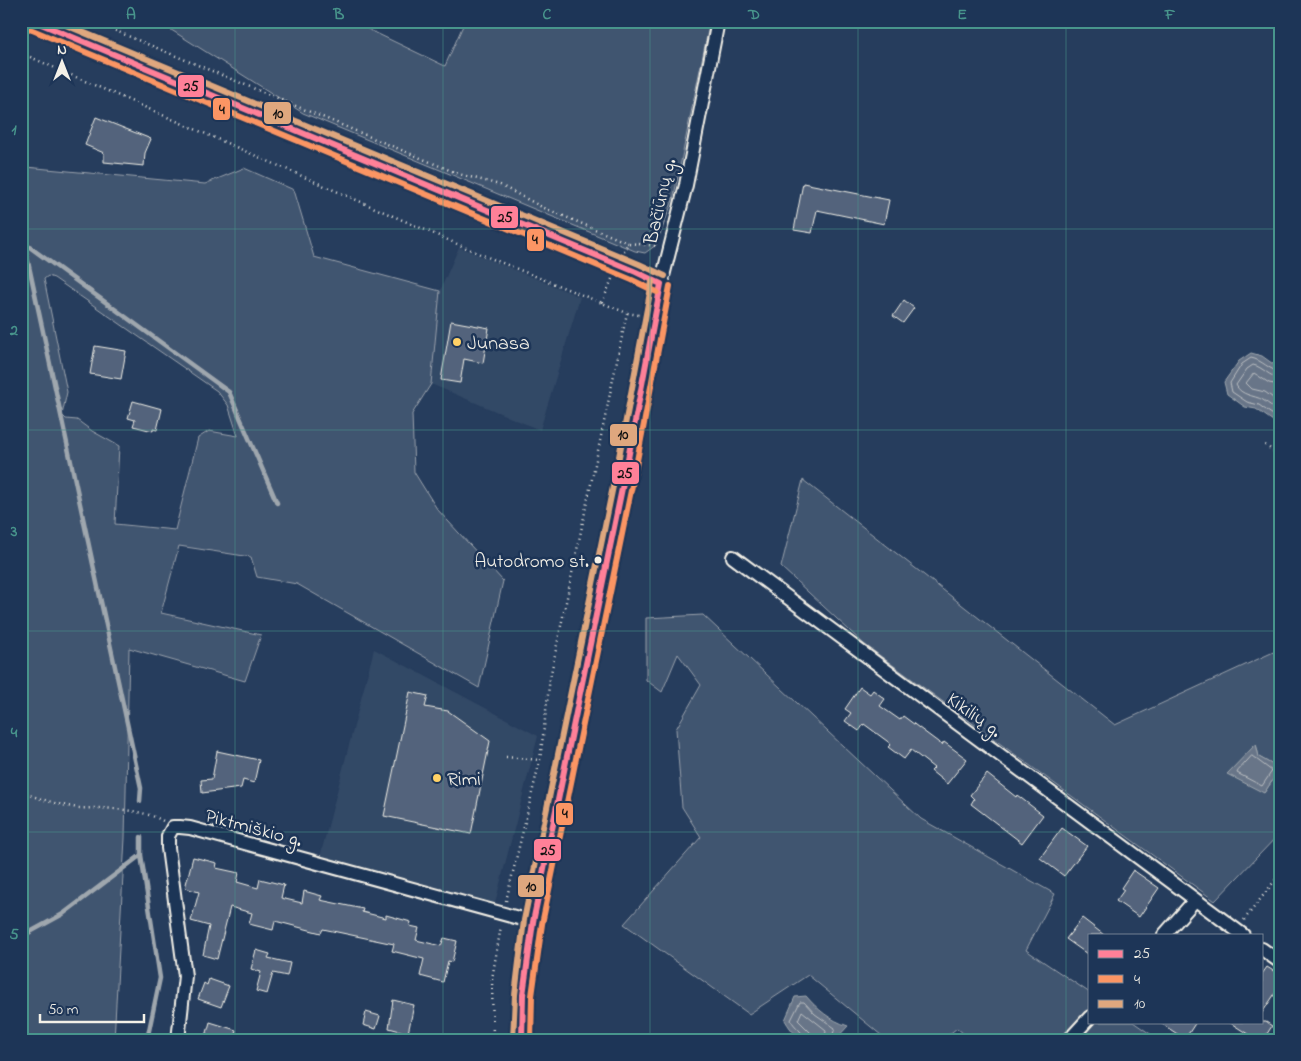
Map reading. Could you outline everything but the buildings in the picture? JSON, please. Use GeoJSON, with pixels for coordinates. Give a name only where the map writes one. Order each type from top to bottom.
{"type":"FeatureCollection","features":[{"type":"Feature","properties":{"kind":"main road"},"geometry":{"type":"LineString","coordinates":[[33,21],[636,272],[660,284]]}},
{"type":"Feature","properties":{"kind":"main road","name":"Bačiūnų g."},"geometry":{"type":"LineString","coordinates":[[522,1040],[526,968],[533,922],[655,319],[660,284]]}},
{"type":"Feature","properties":{"kind":"street","name":"Bačiūnų g."},"geometry":{"type":"LineString","coordinates":[[660,284],[686,185],[718,21]]}},
{"type":"Feature","properties":{"kind":"street","name":"Kikilių g."},"geometry":{"type":"LineString","coordinates":[[732,557],[1239,932]]}},
{"type":"Feature","properties":{"kind":"street","name":"Piktmiškio g."},"geometry":{"type":"LineString","coordinates":[[178,1040],[185,976],[168,848],[168,836],[173,828],[180,826],[190,828],[533,922]]}},
{"type":"Feature","properties":{"kind":"street"},"geometry":{"type":"LineString","coordinates":[[1165,934],[1196,900]]}},
{"type":"Feature","properties":{"kind":"street"},"geometry":{"type":"LineString","coordinates":[[1264,950],[1280,962]]}},
{"type":"Feature","properties":{"kind":"street"},"geometry":{"type":"LineString","coordinates":[[1069,1040],[1088,1019]]}},
{"type":"Feature","properties":{"kind":"path"},"geometry":{"type":"LineString","coordinates":[[92,21],[459,174],[500,185],[542,207],[628,243]]}},
{"type":"Feature","properties":{"kind":"path"},"geometry":{"type":"LineString","coordinates":[[21,53],[480,254],[627,313],[655,319]]}},
{"type":"Feature","properties":{"kind":"path"},"geometry":{"type":"LineString","coordinates":[[493,1040],[492,979],[496,951],[540,760],[550,678],[627,313]]}},
{"type":"Feature","properties":{"kind":"path"},"geometry":{"type":"LineString","coordinates":[[1265,445],[1280,456]]}},
{"type":"Feature","properties":{"kind":"path"},"geometry":{"type":"LineString","coordinates":[[506,757],[540,760]]}},
{"type":"Feature","properties":{"kind":"path"},"geometry":{"type":"LineString","coordinates":[[21,792],[75,808],[115,809],[157,817],[173,828]]}},
{"type":"Feature","properties":{"kind":"path"},"geometry":{"type":"LineString","coordinates":[[1239,932],[1280,874]]}},
{"type":"Feature","properties":{"kind":"shaded area"},"geometry":{"type":"Polygon","coordinates":[[[157,21],[351,21],[445,66],[465,21],[710,21],[673,200],[656,245],[645,253],[635,251],[303,113],[157,21]]]}},
{"type":"Feature","properties":{"kind":"shaded area"},"geometry":{"type":"Polygon","coordinates":[[[21,150],[26,167],[205,184],[244,168],[294,190],[314,257],[440,291],[431,384],[412,414],[414,472],[437,509],[503,581],[479,688],[297,584],[257,577],[251,557],[179,546],[161,613],[261,635],[245,681],[129,648],[125,838],[114,1040],[21,1040],[21,150]],[[48,276],[44,279],[67,392],[62,415],[66,419],[77,420],[119,446],[115,524],[175,530],[198,438],[209,431],[238,436],[228,405],[217,391],[54,278],[48,276]]]}},
{"type":"Feature","properties":{"kind":"shaded area"},"geometry":{"type":"Polygon","coordinates":[[[459,247],[580,297],[540,430],[431,384],[440,291],[459,247]]]}},
{"type":"Feature","properties":{"kind":"shaded area"},"geometry":{"type":"Polygon","coordinates":[[[803,480],[1115,725],[1280,649],[1280,769],[1259,757],[1256,744],[1264,793],[1280,770],[1280,833],[1215,901],[864,644],[781,567],[803,480]]]}},
{"type":"Feature","properties":{"kind":"shaded area"},"geometry":{"type":"Polygon","coordinates":[[[703,615],[921,819],[1055,894],[1026,950],[1088,992],[1088,1024],[1136,1024],[1159,1040],[971,1040],[957,1028],[942,1040],[887,1040],[808,975],[749,1014],[624,924],[701,837],[682,807],[676,729],[701,685],[678,654],[662,692],[646,680],[646,618],[703,615]]]}},
{"type":"Feature","properties":{"kind":"shaded area"},"geometry":{"type":"Polygon","coordinates":[[[374,649],[538,736],[495,903],[320,857],[374,649]]]}},
{"type":"Feature","properties":{"kind":"water"},"geometry":{"type":"Polygon","coordinates":[[[1251,353],[1262,356],[1280,369],[1280,426],[1256,409],[1245,407],[1227,394],[1224,382],[1239,361],[1251,353]]]}},
{"type":"Feature","properties":{"kind":"water"},"geometry":{"type":"Polygon","coordinates":[[[1256,744],[1259,757],[1280,769],[1264,793],[1227,774],[1256,744]]]}},
{"type":"Feature","properties":{"kind":"water"},"geometry":{"type":"Polygon","coordinates":[[[806,996],[825,1014],[848,1026],[835,1040],[806,1039],[795,1034],[790,1028],[785,1020],[795,997],[806,996]]]}},
{"type":"Feature","properties":{"kind":"waterway"},"geometry":{"type":"LineString","coordinates":[[21,229],[141,788],[140,801]]}},
{"type":"Feature","properties":{"kind":"waterway"},"geometry":{"type":"LineString","coordinates":[[24,243],[229,392],[277,503]]}},
{"type":"Feature","properties":{"kind":"waterway"},"geometry":{"type":"LineString","coordinates":[[141,837],[141,855],[160,978],[147,1040]]}},
{"type":"Feature","properties":{"kind":"waterway"},"geometry":{"type":"LineString","coordinates":[[21,937],[63,914],[141,855]]}},
{"type":"Feature","properties":{"kind":"transit line","name":"25"},"geometry":{"type":"LineString","coordinates":[[34,21],[661,284]]}},
{"type":"Feature","properties":{"kind":"transit line","name":"10"},"geometry":{"type":"LineString","coordinates":[[56,21],[665,276]]}},
{"type":"Feature","properties":{"kind":"transit line","name":"4"},"geometry":{"type":"LineString","coordinates":[[30,29],[657,292]]}},
{"type":"Feature","properties":{"kind":"transit line","name":"10"},"geometry":{"type":"LineString","coordinates":[[513,1040],[515,995],[524,920],[618,462],[652,282]]}},
{"type":"Feature","properties":{"kind":"transit line","name":"25"},"geometry":{"type":"LineString","coordinates":[[522,1040],[523,995],[533,922],[627,464],[661,284]]}},
{"type":"Feature","properties":{"kind":"transit line","name":"4"},"geometry":{"type":"LineString","coordinates":[[531,1040],[532,996],[542,924],[636,466],[670,286]]}},
{"type":"Feature","properties":{"kind":"place","name":"Junasa"},"geometry":{"type":"Point","coordinates":[457,342]}},
{"type":"Feature","properties":{"kind":"place","name":"Autodromo st."},"geometry":{"type":"Point","coordinates":[598,560]}},
{"type":"Feature","properties":{"kind":"place","name":"Rimi"},"geometry":{"type":"Point","coordinates":[437,778]}}]}
